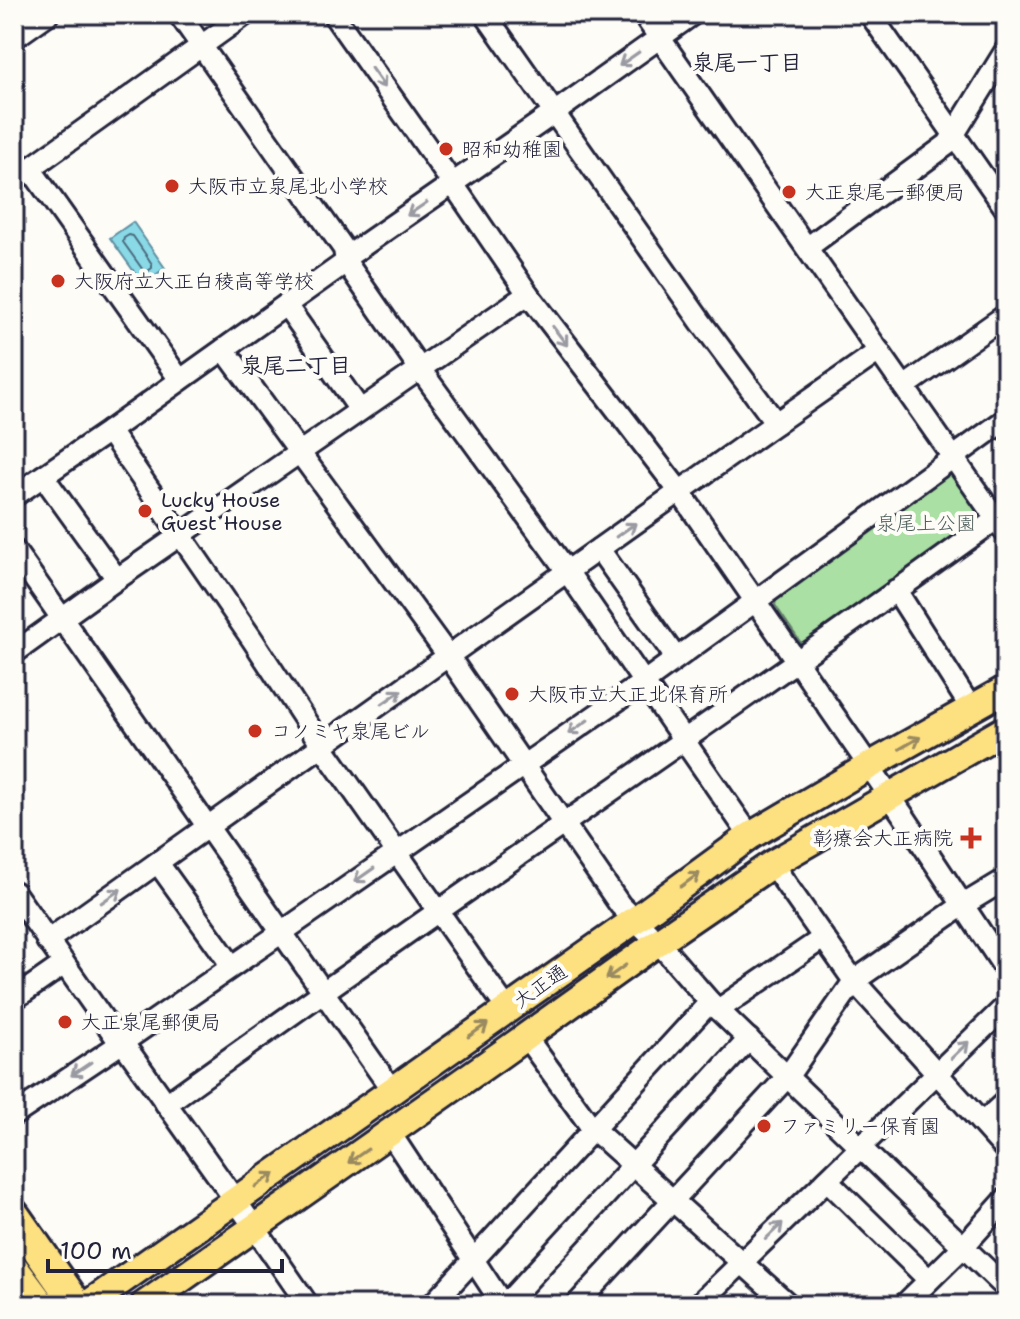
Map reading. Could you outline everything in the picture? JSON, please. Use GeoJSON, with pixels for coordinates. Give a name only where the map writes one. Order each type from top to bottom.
{"type":"FeatureCollection","features":[{"type":"Feature","properties":{"kind":"highway"},"geometry":{"type":"LineString","coordinates":[[14,1215],[77,1305]]}},
{"type":"Feature","properties":{"kind":"highway"},"geometry":{"type":"LineString","coordinates":[[14,1238],[63,1305]]}},
{"type":"Feature","properties":{"kind":"highway"},"geometry":{"type":"LineString","coordinates":[[14,1270],[40,1305]]}},
{"type":"Feature","properties":{"kind":"highway"},"geometry":{"type":"LineString","coordinates":[[14,1283],[30,1305]]}},
{"type":"Feature","properties":{"kind":"main road","name":"大正通"},"geometry":{"type":"LineString","coordinates":[[87,1305],[750,836],[1006,689]]}},
{"type":"Feature","properties":{"kind":"main road","name":"大正通"},"geometry":{"type":"LineString","coordinates":[[152,1303],[772,864],[1006,729]]}},
{"type":"Feature","properties":{"kind":"street"},"geometry":{"type":"LineString","coordinates":[[14,38],[48,14]]}},
{"type":"Feature","properties":{"kind":"street"},"geometry":{"type":"LineString","coordinates":[[179,14],[344,249],[346,262],[420,369],[567,571],[750,836]]}},
{"type":"Feature","properties":{"kind":"street"},"geometry":{"type":"LineString","coordinates":[[180,380],[22,174],[246,14]]}},
{"type":"Feature","properties":{"kind":"street"},"geometry":{"type":"LineString","coordinates":[[333,14],[528,294],[680,492],[1006,970]]}},
{"type":"Feature","properties":{"kind":"street"},"geometry":{"type":"LineString","coordinates":[[485,14],[701,322],[776,423]]}},
{"type":"Feature","properties":{"kind":"street"},"geometry":{"type":"LineString","coordinates":[[166,1104],[322,991],[685,741],[896,590],[1003,521],[952,456],[643,14]]}},
{"type":"Feature","properties":{"kind":"street"},"geometry":{"type":"LineString","coordinates":[[14,496],[693,14]]}},
{"type":"Feature","properties":{"kind":"street"},"geometry":{"type":"LineString","coordinates":[[870,14],[1006,209]]}},
{"type":"Feature","properties":{"kind":"street"},"geometry":{"type":"LineString","coordinates":[[808,247],[948,144],[1004,57]]}},
{"type":"Feature","properties":{"kind":"street"},"geometry":{"type":"LineString","coordinates":[[14,653],[528,294]]}},
{"type":"Feature","properties":{"kind":"street"},"geometry":{"type":"LineString","coordinates":[[286,305],[360,410]]}},
{"type":"Feature","properties":{"kind":"street"},"geometry":{"type":"LineString","coordinates":[[904,387],[1006,315]]}},
{"type":"Feature","properties":{"kind":"street"},"geometry":{"type":"LineString","coordinates":[[224,349],[449,657],[620,905],[658,942],[714,1006],[1006,1288]]}},
{"type":"Feature","properties":{"kind":"street"},"geometry":{"type":"LineString","coordinates":[[47,941],[879,351]]}},
{"type":"Feature","properties":{"kind":"street"},"geometry":{"type":"LineString","coordinates":[[14,1115],[644,682],[1006,419]]}},
{"type":"Feature","properties":{"kind":"street"},"geometry":{"type":"LineString","coordinates":[[109,431],[322,746],[507,1009]]}},
{"type":"Feature","properties":{"kind":"street"},"geometry":{"type":"LineString","coordinates":[[43,476],[117,579]]}},
{"type":"Feature","properties":{"kind":"street"},"geometry":{"type":"LineString","coordinates":[[599,549],[676,658]]}},
{"type":"Feature","properties":{"kind":"street"},"geometry":{"type":"LineString","coordinates":[[14,550],[392,1090]]}},
{"type":"Feature","properties":{"kind":"street"},"geometry":{"type":"LineString","coordinates":[[896,590],[971,708]]}},
{"type":"Feature","properties":{"kind":"street"},"geometry":{"type":"LineString","coordinates":[[158,863],[232,966]]}},
{"type":"Feature","properties":{"kind":"street"},"geometry":{"type":"LineString","coordinates":[[772,864],[854,981],[1006,1150]]}},
{"type":"Feature","properties":{"kind":"street"},"geometry":{"type":"LineString","coordinates":[[576,1305],[788,1076],[854,981],[1006,879]]}},
{"type":"Feature","properties":{"kind":"street"},"geometry":{"type":"LineString","coordinates":[[16,899],[128,1050],[308,1305]]}},
{"type":"Feature","properties":{"kind":"street"},"geometry":{"type":"LineString","coordinates":[[432,1305],[592,1128],[714,1006],[823,938]]}},
{"type":"Feature","properties":{"kind":"street"},"geometry":{"type":"LineString","coordinates":[[14,999],[64,964]]}},
{"type":"Feature","properties":{"kind":"street"},"geometry":{"type":"LineString","coordinates":[[698,1305],[1006,1006]]}},
{"type":"Feature","properties":{"kind":"street"},"geometry":{"type":"LineString","coordinates":[[526,1037],[592,1128],[789,1305]]}},
{"type":"Feature","properties":{"kind":"street"},"geometry":{"type":"LineString","coordinates":[[390,1133],[504,1305],[749,1039]]}},
{"type":"Feature","properties":{"kind":"street"},"geometry":{"type":"LineString","coordinates":[[982,1123],[1006,1101]]}},
{"type":"Feature","properties":{"kind":"street"},"geometry":{"type":"LineString","coordinates":[[827,1180],[929,1280]]}},
{"type":"Feature","properties":{"kind":"street"},"geometry":{"type":"LineString","coordinates":[[904,1305],[1006,1199]]}},
{"type":"Feature","properties":{"kind":"green space","name":"泉尾上公園"},"geometry":{"type":"Polygon","coordinates":[[[944,473],[955,475],[980,512],[980,520],[810,645],[801,643],[775,605],[777,597],[944,473]]]}},
{"type":"Feature","properties":{"kind":"water"},"geometry":{"type":"Polygon","coordinates":[[[133,222],[165,268],[143,284],[110,238],[133,222]]]}},
{"type":"Feature","properties":{"kind":"place","name":"昭和幼稚園"},"geometry":{"type":"Point","coordinates":[446,149]}},
{"type":"Feature","properties":{"kind":"place","name":"大阪市立泉尾北小学校"},"geometry":{"type":"Point","coordinates":[172,186]}},
{"type":"Feature","properties":{"kind":"place","name":"大正泉尾一郵便局"},"geometry":{"type":"Point","coordinates":[789,192]}},
{"type":"Feature","properties":{"kind":"place","name":"大阪府立大正白稜高等学校"},"geometry":{"type":"Point","coordinates":[58,281]}},
{"type":"Feature","properties":{"kind":"place","name":"Lucky House Guest House"},"geometry":{"type":"Point","coordinates":[145,511]}},
{"type":"Feature","properties":{"kind":"place","name":"大阪市立大正北保育所"},"geometry":{"type":"Point","coordinates":[512,694]}},
{"type":"Feature","properties":{"kind":"place","name":"コノミヤ泉尾ビル"},"geometry":{"type":"Point","coordinates":[255,731]}},
{"type":"Feature","properties":{"kind":"place","name":"彰療会大正病院"},"geometry":{"type":"Point","coordinates":[971,838]}},
{"type":"Feature","properties":{"kind":"place","name":"大正泉尾郵便局"},"geometry":{"type":"Point","coordinates":[65,1022]}},
{"type":"Feature","properties":{"kind":"place","name":"ファミリー保育園"},"geometry":{"type":"Point","coordinates":[764,1126]}},
{"type":"Feature","properties":{"kind":"district","name":"泉尾一丁目"},"geometry":{"type":"Point","coordinates":[747,62]}},
{"type":"Feature","properties":{"kind":"district","name":"泉尾二丁目"},"geometry":{"type":"Point","coordinates":[296,365]}}]}
